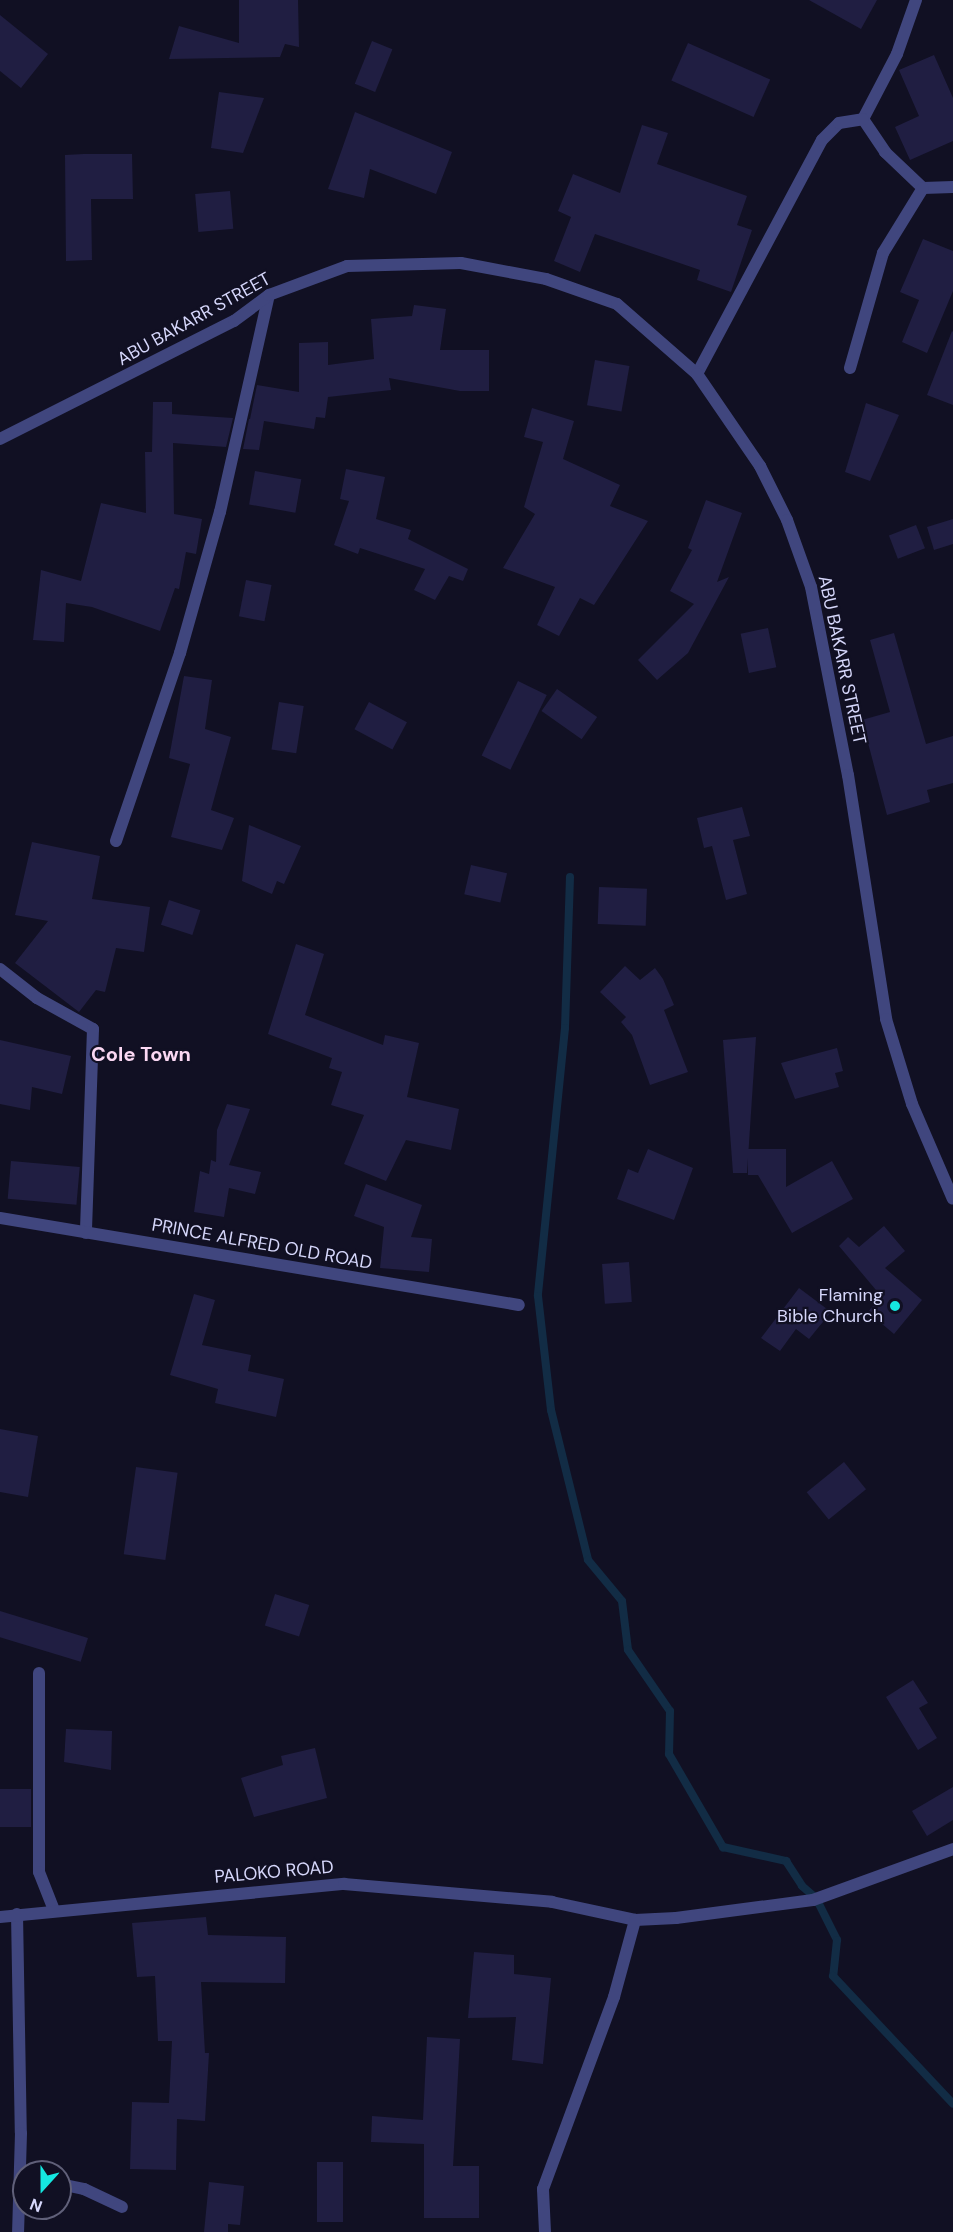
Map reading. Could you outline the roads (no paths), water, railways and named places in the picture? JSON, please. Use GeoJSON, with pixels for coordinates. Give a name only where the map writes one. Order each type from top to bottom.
{"type":"FeatureCollection","features":[{"type":"Feature","properties":{"kind":"street"},"geometry":{"type":"LineString","coordinates":[[863,119],[897,54],[916,0]]}},
{"type":"Feature","properties":{"kind":"street"},"geometry":{"type":"LineString","coordinates":[[863,119],[885,152],[923,188],[953,187]]}},
{"type":"Feature","properties":{"kind":"street"},"geometry":{"type":"LineString","coordinates":[[698,374],[822,140],[839,123],[863,119]]}},
{"type":"Feature","properties":{"kind":"street"},"geometry":{"type":"LineString","coordinates":[[850,368],[883,253],[923,188]]}},
{"type":"Feature","properties":{"kind":"street","name":"ABU BAKARR STREET"},"geometry":{"type":"LineString","coordinates":[[0,439],[234,321],[269,295],[347,266],[460,263],[546,279],[617,304],[698,374],[760,466],[787,520],[811,587],[848,775],[886,1019],[912,1104],[953,1199]]}},
{"type":"Feature","properties":{"kind":"street"},"geometry":{"type":"LineString","coordinates":[[116,841],[180,652],[217,523],[269,295]]}},
{"type":"Feature","properties":{"kind":"street"},"geometry":{"type":"LineString","coordinates":[[0,969],[36,998],[93,1029],[86,1233]]}},
{"type":"Feature","properties":{"kind":"street","name":"PRINCE ALFRED OLD ROAD"},"geometry":{"type":"LineString","coordinates":[[0,1218],[519,1305]]}},
{"type":"Feature","properties":{"kind":"street"},"geometry":{"type":"LineString","coordinates":[[39,1673],[39,1872],[54,1910]]}},
{"type":"Feature","properties":{"kind":"street","name":"PALOKO ROAD"},"geometry":{"type":"LineString","coordinates":[[0,1917],[54,1910],[344,1884],[552,1902],[635,1920],[813,1900],[953,1849]]}},
{"type":"Feature","properties":{"kind":"street"},"geometry":{"type":"LineString","coordinates":[[17,1914],[22,2160]]}},
{"type":"Feature","properties":{"kind":"street"},"geometry":{"type":"LineString","coordinates":[[545,2232],[543,2189],[614,1997],[635,1920]]}},
{"type":"Feature","properties":{"kind":"street"},"geometry":{"type":"LineString","coordinates":[[72,2186],[84,2189],[122,2207]]}},
{"type":"Feature","properties":{"kind":"waterway"},"geometry":{"type":"LineString","coordinates":[[570,877],[565,1028],[538,1296],[551,1410],[588,1560],[622,1601],[628,1650],[670,1711],[669,1754],[723,1847],[786,1861],[802,1886],[816,1898],[837,1940],[833,1976],[953,2104]]}},
{"type":"Feature","properties":{"kind":"place","name":"Flaming Bible Church"},"geometry":{"type":"Point","coordinates":[895,1306]}},
{"type":"Feature","properties":{"kind":"district","name":"Cole Town"},"geometry":{"type":"Point","coordinates":[141,1054]}}]}
